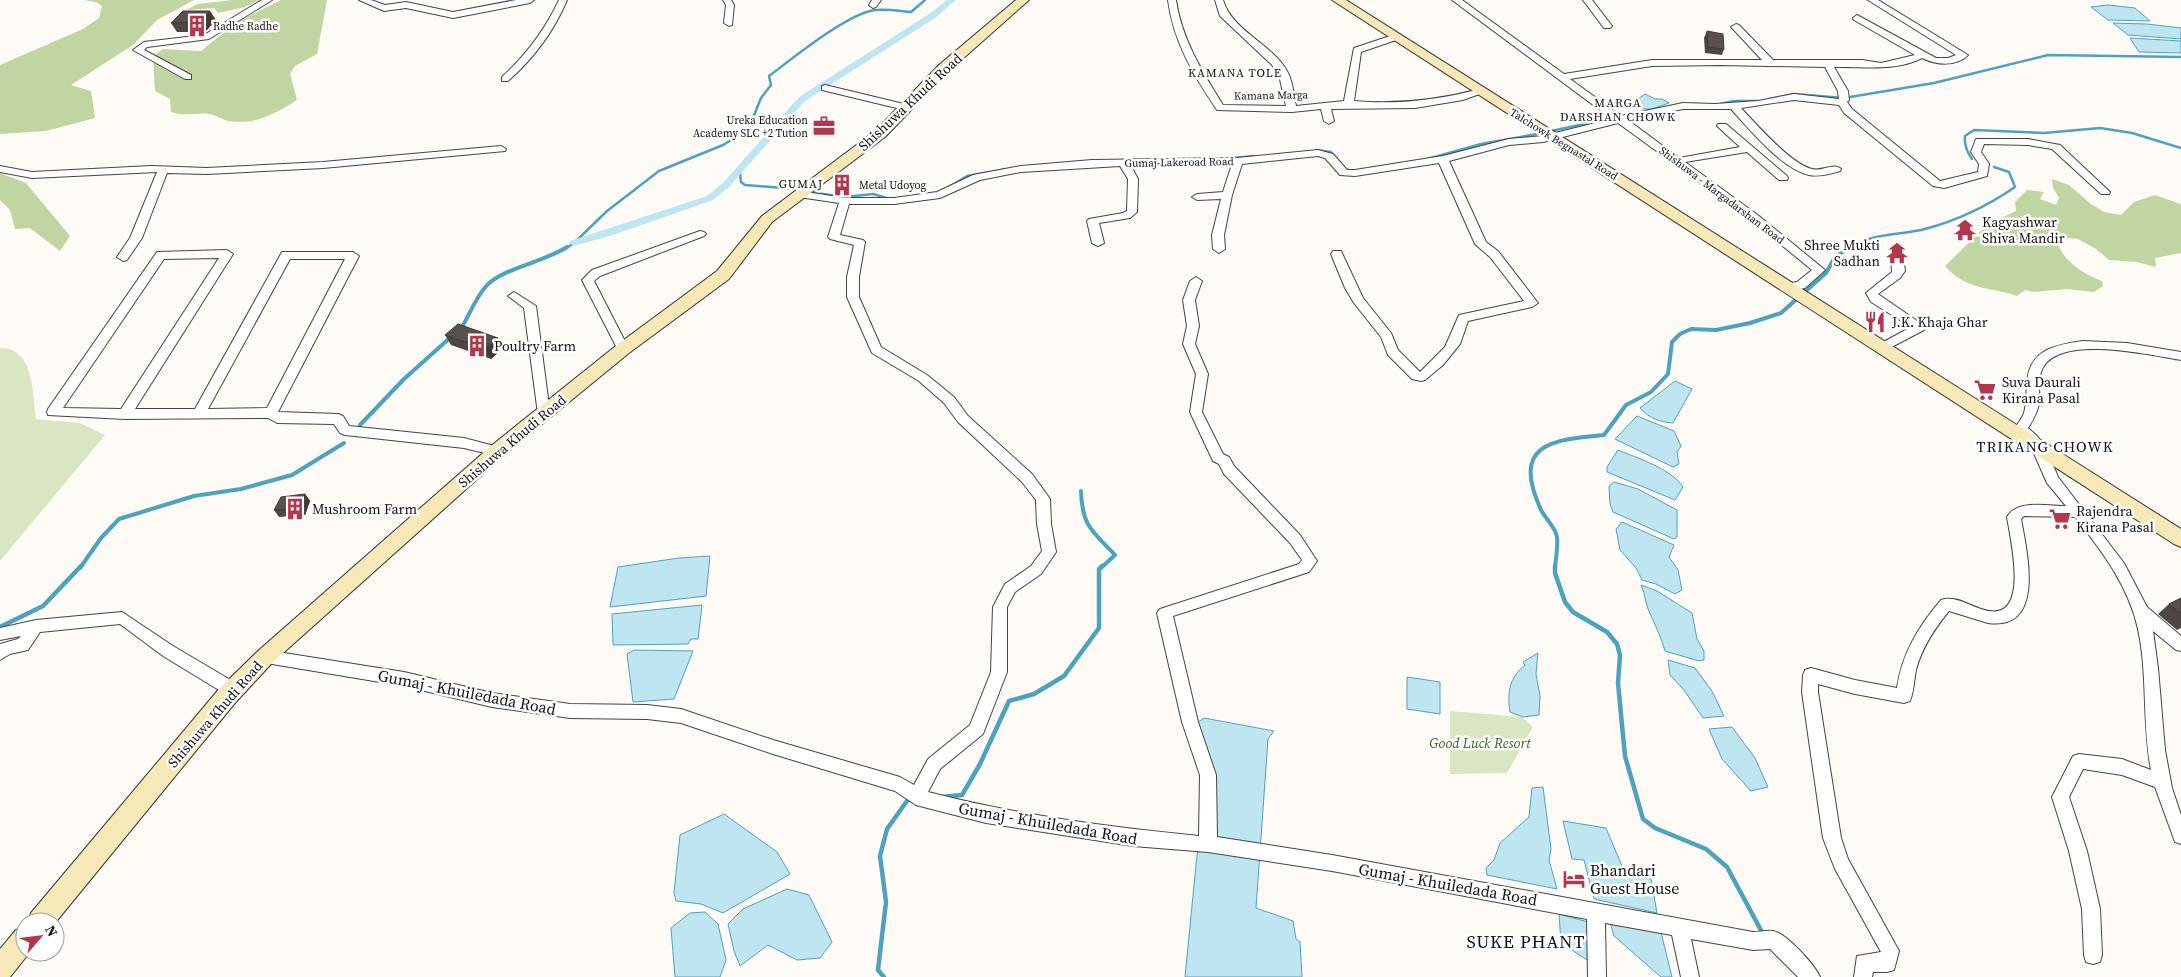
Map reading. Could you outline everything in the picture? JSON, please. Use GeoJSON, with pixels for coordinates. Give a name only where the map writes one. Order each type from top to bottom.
{"type":"FeatureCollection","features":[{"type":"Feature","properties":{"kind":"main road","name":"Shishuwa Khudi Road"},"geometry":{"type":"LineString","coordinates":[[48,912],[233,690],[265,657],[497,451],[623,349],[723,275],[767,220],[880,134],[944,68],[1023,0]]}},
{"type":"Feature","properties":{"kind":"main road","name":"Talchowk Begnastal Road"},"geometry":{"type":"LineString","coordinates":[[1338,0],[1480,92],[1790,287]]}},
{"type":"Feature","properties":{"kind":"main road"},"geometry":{"type":"LineString","coordinates":[[1790,287],[2181,539]]}},
{"type":"Feature","properties":{"kind":"main road"},"geometry":{"type":"LineString","coordinates":[[0,969],[15,951]]}},
{"type":"Feature","properties":{"kind":"street"},"geometry":{"type":"LineString","coordinates":[[188,77],[138,50],[144,45],[206,37],[268,0]]}},
{"type":"Feature","properties":{"kind":"street"},"geometry":{"type":"LineString","coordinates":[[363,0],[384,8],[406,5],[453,14],[502,3],[530,0]]}},
{"type":"Feature","properties":{"kind":"street"},"geometry":{"type":"LineString","coordinates":[[506,79],[525,62],[553,20],[563,0]]}},
{"type":"Feature","properties":{"kind":"street"},"geometry":{"type":"LineString","coordinates":[[727,0],[730,5],[729,23]]}},
{"type":"Feature","properties":{"kind":"street","name":"Kamana Marga"},"geometry":{"type":"LineString","coordinates":[[1172,0],[1173,17],[1181,42],[1220,108],[1292,109],[1348,104],[1397,107],[1435,102],[1480,92]]}},
{"type":"Feature","properties":{"kind":"street"},"geometry":{"type":"LineString","coordinates":[[1219,0],[1223,14],[1275,63],[1284,75],[1292,109]]}},
{"type":"Feature","properties":{"kind":"street","name":"Shishuwa - Margadarshan Road"},"geometry":{"type":"LineString","coordinates":[[1456,0],[1755,218],[1820,270],[1801,285],[1790,287]]}},
{"type":"Feature","properties":{"kind":"street"},"geometry":{"type":"LineString","coordinates":[[1586,0],[1607,26]]}},
{"type":"Feature","properties":{"kind":"street"},"geometry":{"type":"LineString","coordinates":[[1857,18],[1920,54],[1940,62],[1960,58],[1963,55],[1872,0]]}},
{"type":"Feature","properties":{"kind":"street"},"geometry":{"type":"LineString","coordinates":[[1736,26],[1770,63]]}},
{"type":"Feature","properties":{"kind":"street"},"geometry":{"type":"LineString","coordinates":[[1348,104],[1357,50],[1396,38]]}},
{"type":"Feature","properties":{"kind":"street"},"geometry":{"type":"LineString","coordinates":[[1562,77],[1652,63],[1862,63],[1880,66],[1918,57],[1920,54]]}},
{"type":"Feature","properties":{"kind":"street"},"geometry":{"type":"LineString","coordinates":[[1828,64],[1843,99],[1862,124],[1937,184],[1944,185],[1983,174],[1984,164],[1976,152],[1980,142],[2008,142],[2048,144],[2056,147],[2105,192]]}},
{"type":"Feature","properties":{"kind":"street"},"geometry":{"type":"LineString","coordinates":[[825,88],[905,107]]}},
{"type":"Feature","properties":{"kind":"street","name":"Gumaj-Lakeroad Road"},"geometry":{"type":"LineString","coordinates":[[800,194],[845,201],[894,201],[931,197],[950,191],[977,177],[1021,169],[1124,163],[1237,161],[1322,153],[1329,156],[1341,170],[1349,174],[1443,159],[1510,142],[1591,128],[1615,117],[1690,106],[1758,104],[1794,97],[1843,99]]}},
{"type":"Feature","properties":{"kind":"street"},"geometry":{"type":"LineString","coordinates":[[1733,105],[1758,132],[1796,165],[1814,173],[1836,170]]}},
{"type":"Feature","properties":{"kind":"street"},"geometry":{"type":"LineString","coordinates":[[1325,106],[1328,121]]}},
{"type":"Feature","properties":{"kind":"street"},"geometry":{"type":"LineString","coordinates":[[1722,126],[1783,178]]}},
{"type":"Feature","properties":{"kind":"street"},"geometry":{"type":"LineString","coordinates":[[0,170],[32,175],[163,170],[207,171],[323,165],[501,149]]}},
{"type":"Feature","properties":{"kind":"street"},"geometry":{"type":"LineString","coordinates":[[1678,161],[1704,155],[1748,149]]}},
{"type":"Feature","properties":{"kind":"street"},"geometry":{"type":"LineString","coordinates":[[1337,254],[1351,288],[1358,300],[1387,336],[1392,352],[1416,376],[1421,378],[1446,356],[1460,336],[1464,318],[1532,303],[1494,254],[1481,244],[1443,159]]}},
{"type":"Feature","properties":{"kind":"street"},"geometry":{"type":"LineString","coordinates":[[1219,249],[1218,235],[1227,195],[1238,168],[1237,161]]}},
{"type":"Feature","properties":{"kind":"street"},"geometry":{"type":"LineString","coordinates":[[1098,242],[1094,221],[1126,216],[1132,212],[1133,179],[1124,163]]}},
{"type":"Feature","properties":{"kind":"street"},"geometry":{"type":"LineString","coordinates":[[123,256],[136,238],[163,170]]}},
{"type":"Feature","properties":{"kind":"street"},"geometry":{"type":"LineString","coordinates":[[1197,197],[1227,195]]}},
{"type":"Feature","properties":{"kind":"street"},"geometry":{"type":"LineString","coordinates":[[845,201],[834,237],[859,242],[853,277],[853,297],[876,350],[923,378],[949,400],[963,420],[1026,478],[1043,499],[1044,524],[1050,552],[1036,570],[1010,588],[1000,607],[999,672],[977,729],[934,764],[916,797]]}},
{"type":"Feature","properties":{"kind":"street"},"geometry":{"type":"LineString","coordinates":[[623,349],[588,280],[596,273],[700,234]]}},
{"type":"Feature","properties":{"kind":"street"},"geometry":{"type":"LineString","coordinates":[[125,414],[228,254],[161,255],[53,412],[125,414],[271,412],[277,418],[338,420],[345,430],[464,443],[497,451]]}},
{"type":"Feature","properties":{"kind":"street"},"geometry":{"type":"LineString","coordinates":[[198,414],[286,255],[354,256],[339,279],[297,367],[271,412]]}},
{"type":"Feature","properties":{"kind":"street"},"geometry":{"type":"LineString","coordinates":[[1882,348],[1901,336],[1920,328],[1875,299],[1872,293],[1899,271],[1897,257]]}},
{"type":"Feature","properties":{"kind":"street"},"geometry":{"type":"LineString","coordinates":[[1196,281],[1189,300],[1193,326],[1189,344],[1202,374],[1196,412],[1218,457],[1224,461],[1228,470],[1295,539],[1310,561],[1304,568],[1165,613],[1190,722],[1208,775],[1208,844]]}},
{"type":"Feature","properties":{"kind":"street"},"geometry":{"type":"LineString","coordinates":[[514,296],[530,306],[544,414]]}},
{"type":"Feature","properties":{"kind":"street"},"geometry":{"type":"LineString","coordinates":[[2181,356],[2104,345],[2074,345],[2052,352],[2039,363],[2034,380],[2031,412],[2021,430],[2032,436],[2052,479],[2108,548],[2127,582],[2138,609],[2144,626],[2150,669],[2155,737],[2161,781],[2171,813],[2181,836]]}},
{"type":"Feature","properties":{"kind":"street"},"geometry":{"type":"LineString","coordinates":[[1863,977],[1864,963],[1887,962],[1890,951],[1841,863],[1832,838],[1810,692],[1811,675],[1855,687],[1904,696],[1910,660],[1915,646],[1946,604],[1957,604],[1992,618],[2006,618],[2016,610],[2023,581],[2014,517],[2020,511],[2078,512]]}},
{"type":"Feature","properties":{"kind":"street"},"geometry":{"type":"LineString","coordinates":[[2138,609],[2181,645]]}},
{"type":"Feature","properties":{"kind":"street"},"geometry":{"type":"LineString","coordinates":[[0,634],[36,626],[122,618],[168,651],[233,690]]}},
{"type":"Feature","properties":{"kind":"street"},"geometry":{"type":"LineString","coordinates":[[0,653],[6,648],[23,644],[36,626]]}},
{"type":"Feature","properties":{"kind":"street","name":"Gumaj - Khuiledada Road"},"geometry":{"type":"LineString","coordinates":[[265,657],[404,679],[492,700],[570,710],[647,712],[681,716],[774,747],[900,785],[916,797],[986,815],[1133,838],[1208,844],[1332,863],[1753,941],[1773,940],[1785,949],[1811,977]]}},
{"type":"Feature","properties":{"kind":"street"},"geometry":{"type":"LineString","coordinates":[[2093,955],[2091,909],[2078,851],[2060,797],[2079,761],[2122,767],[2161,781]]}},
{"type":"Feature","properties":{"kind":"street"},"geometry":{"type":"LineString","coordinates":[[1596,912],[1597,977]]}},
{"type":"Feature","properties":{"kind":"street"},"geometry":{"type":"LineString","coordinates":[[1679,927],[1690,977]]}},
{"type":"Feature","properties":{"kind":"green space"},"geometry":{"type":"Polygon","coordinates":[[[84,0],[194,0],[157,20],[133,45],[71,85],[91,91],[95,118],[46,131],[0,134],[0,65],[83,29],[99,18],[102,6],[96,2],[84,0]]]}},
{"type":"Feature","properties":{"kind":"green space"},"geometry":{"type":"Polygon","coordinates":[[[232,0],[259,0],[245,7],[218,13],[214,8],[187,10],[197,4],[232,0]]]}},
{"type":"Feature","properties":{"kind":"green space"},"geometry":{"type":"Polygon","coordinates":[[[281,0],[327,0],[317,54],[295,66],[290,74],[297,100],[273,114],[247,122],[228,121],[209,114],[171,112],[170,99],[155,91],[153,56],[163,49],[201,51],[237,22],[281,0]]]}},
{"type":"Feature","properties":{"kind":"green space"},"geometry":{"type":"Polygon","coordinates":[[[0,173],[26,183],[70,236],[60,251],[30,228],[15,229],[10,210],[0,200],[0,173]]]}},
{"type":"Feature","properties":{"kind":"green space"},"geometry":{"type":"Polygon","coordinates":[[[2052,179],[2069,185],[2091,204],[2104,212],[2121,215],[2134,202],[2155,195],[2181,204],[2181,253],[2155,258],[2156,267],[2137,262],[2109,260],[2096,249],[2078,239],[2069,238],[2058,242],[2060,249],[2069,261],[2088,275],[2102,281],[2103,286],[2094,292],[2067,289],[2034,292],[2025,290],[2017,296],[1970,284],[1961,280],[1945,266],[1987,225],[2016,211],[2015,202],[2027,190],[2044,192],[2040,199],[2056,205],[2059,198],[2053,188],[2052,179]]]}},
{"type":"Feature","properties":{"kind":"green space"},"geometry":{"type":"Polygon","coordinates":[[[0,348],[11,350],[20,355],[26,364],[30,374],[36,419],[80,423],[105,435],[0,561],[0,348]]]}},
{"type":"Feature","properties":{"kind":"green space","name":"Good Luck Resort"},"geometry":{"type":"Polygon","coordinates":[[[1450,711],[1522,717],[1533,727],[1507,773],[1450,774],[1450,711]]]}},
{"type":"Feature","properties":{"kind":"water"},"geometry":{"type":"Polygon","coordinates":[[[2108,5],[2135,8],[2150,21],[2108,20],[2091,7],[2108,5]]]}},
{"type":"Feature","properties":{"kind":"water"},"geometry":{"type":"Polygon","coordinates":[[[2113,23],[2181,28],[2181,39],[2128,35],[2113,23]]]}},
{"type":"Feature","properties":{"kind":"water"},"geometry":{"type":"Polygon","coordinates":[[[2130,38],[2181,41],[2181,53],[2139,52],[2130,38]]]}},
{"type":"Feature","properties":{"kind":"water"},"geometry":{"type":"Polygon","coordinates":[[[1645,94],[1669,103],[1652,109],[1637,107],[1635,101],[1645,94]]]}},
{"type":"Feature","properties":{"kind":"water"},"geometry":{"type":"Polygon","coordinates":[[[1675,381],[1692,389],[1673,423],[1655,419],[1640,408],[1675,381]]]}},
{"type":"Feature","properties":{"kind":"water"},"geometry":{"type":"Polygon","coordinates":[[[1637,416],[1674,431],[1681,446],[1677,452],[1679,464],[1673,467],[1615,439],[1637,416]]]}},
{"type":"Feature","properties":{"kind":"water"},"geometry":{"type":"Polygon","coordinates":[[[1618,450],[1663,469],[1678,481],[1683,487],[1675,500],[1607,472],[1607,467],[1618,450]]]}},
{"type":"Feature","properties":{"kind":"water"},"geometry":{"type":"Polygon","coordinates":[[[1614,482],[1638,489],[1677,510],[1677,537],[1674,539],[1613,512],[1610,504],[1609,486],[1614,482]]]}},
{"type":"Feature","properties":{"kind":"water"},"geometry":{"type":"Polygon","coordinates":[[[1622,522],[1674,545],[1669,557],[1678,570],[1682,590],[1675,594],[1656,584],[1642,580],[1636,568],[1620,550],[1616,529],[1622,522]]]}},
{"type":"Feature","properties":{"kind":"water"},"geometry":{"type":"Polygon","coordinates":[[[710,556],[706,596],[610,607],[618,567],[679,558],[710,556]]]}},
{"type":"Feature","properties":{"kind":"water"},"geometry":{"type":"Polygon","coordinates":[[[1641,585],[1657,591],[1692,613],[1697,639],[1704,651],[1704,660],[1699,661],[1665,651],[1648,609],[1641,585]]]}},
{"type":"Feature","properties":{"kind":"water"},"geometry":{"type":"Polygon","coordinates":[[[702,605],[698,639],[691,639],[688,644],[613,645],[612,614],[702,605]]]}},
{"type":"Feature","properties":{"kind":"water"},"geometry":{"type":"Polygon","coordinates":[[[634,650],[693,651],[674,699],[633,702],[627,654],[634,650]]]}},
{"type":"Feature","properties":{"kind":"water"},"geometry":{"type":"Polygon","coordinates":[[[1538,653],[1536,674],[1540,696],[1539,715],[1523,717],[1510,712],[1510,686],[1515,675],[1525,665],[1523,662],[1538,653]]]}},
{"type":"Feature","properties":{"kind":"water"},"geometry":{"type":"Polygon","coordinates":[[[1668,660],[1695,668],[1712,691],[1724,716],[1703,718],[1684,690],[1670,675],[1668,660]]]}},
{"type":"Feature","properties":{"kind":"water"},"geometry":{"type":"Polygon","coordinates":[[[1407,677],[1440,682],[1440,714],[1407,709],[1407,677]]]}},
{"type":"Feature","properties":{"kind":"water"},"geometry":{"type":"Polygon","coordinates":[[[1204,718],[1274,731],[1268,739],[1256,908],[1293,921],[1296,939],[1300,942],[1302,977],[1185,977],[1197,855],[1209,793],[1191,727],[1204,718]]]}},
{"type":"Feature","properties":{"kind":"water"},"geometry":{"type":"Polygon","coordinates":[[[1732,727],[1755,758],[1768,787],[1751,791],[1722,759],[1709,729],[1732,727]]]}},
{"type":"Feature","properties":{"kind":"water"},"geometry":{"type":"Polygon","coordinates":[[[1543,787],[1551,849],[1549,860],[1557,889],[1487,875],[1486,868],[1494,860],[1500,843],[1529,817],[1532,788],[1543,787]]]}},
{"type":"Feature","properties":{"kind":"water"},"geometry":{"type":"Polygon","coordinates":[[[724,814],[777,852],[790,874],[723,913],[701,904],[676,901],[674,893],[680,835],[724,814]]]}},
{"type":"Feature","properties":{"kind":"water"},"geometry":{"type":"Polygon","coordinates":[[[1563,821],[1606,828],[1624,871],[1651,879],[1657,913],[1594,899],[1584,860],[1572,859],[1563,821]]]}},
{"type":"Feature","properties":{"kind":"water"},"geometry":{"type":"Polygon","coordinates":[[[787,889],[809,895],[832,942],[820,958],[797,960],[768,945],[740,966],[734,951],[728,924],[743,909],[787,889]]]}},
{"type":"Feature","properties":{"kind":"water"},"geometry":{"type":"Polygon","coordinates":[[[705,912],[718,924],[726,960],[720,977],[675,977],[671,928],[690,913],[705,912]]]}},
{"type":"Feature","properties":{"kind":"water"},"geometry":{"type":"Polygon","coordinates":[[[1559,914],[1588,922],[1594,951],[1587,960],[1561,943],[1559,914]]]}},
{"type":"Feature","properties":{"kind":"water"},"geometry":{"type":"Polygon","coordinates":[[[1609,919],[1660,928],[1672,977],[1661,977],[1614,936],[1609,919]]]}},
{"type":"Feature","properties":{"kind":"building"},"geometry":{"type":"Polygon","coordinates":[[[183,11],[210,11],[199,22],[171,23],[183,11]]]}},
{"type":"Feature","properties":{"kind":"building"},"geometry":{"type":"Polygon","coordinates":[[[1707,31],[1723,34],[1724,49],[1708,47],[1707,31]]]}},
{"type":"Feature","properties":{"kind":"building"},"geometry":{"type":"Polygon","coordinates":[[[458,324],[498,338],[485,349],[445,335],[458,324]]]}},
{"type":"Feature","properties":{"kind":"building"},"geometry":{"type":"Polygon","coordinates":[[[305,494],[300,508],[274,510],[281,497],[305,494]]]}},
{"type":"Feature","properties":{"kind":"building"},"geometry":{"type":"Polygon","coordinates":[[[2181,598],[2181,614],[2169,604],[2181,598]]]}},
{"type":"Feature","properties":{"kind":"waterway"},"geometry":{"type":"LineString","coordinates":[[565,249],[574,243],[607,211],[659,171],[723,145],[748,130],[761,98],[771,85],[769,76],[821,37],[836,27],[865,13],[876,10],[911,12],[925,0]]}},
{"type":"Feature","properties":{"kind":"waterway"},"geometry":{"type":"LineString","coordinates":[[574,243],[710,198],[726,185],[802,99],[932,16],[952,0]]}},
{"type":"Feature","properties":{"kind":"waterway"},"geometry":{"type":"LineString","coordinates":[[1769,99],[1794,94],[1844,98],[1934,83],[2048,55],[2181,57]]}},
{"type":"Feature","properties":{"kind":"waterway"},"geometry":{"type":"LineString","coordinates":[[1720,104],[1734,101],[1758,101]]}},
{"type":"Feature","properties":{"kind":"waterway"},"geometry":{"type":"LineString","coordinates":[[1680,104],[1700,104]]}},
{"type":"Feature","properties":{"kind":"waterway"},"geometry":{"type":"LineString","coordinates":[[1551,131],[1661,108]]}},
{"type":"Feature","properties":{"kind":"waterway"},"geometry":{"type":"LineString","coordinates":[[1972,159],[1966,148],[1965,136],[1974,130],[2044,133],[2100,128],[2132,133],[2181,148]]}},
{"type":"Feature","properties":{"kind":"waterway"},"geometry":{"type":"LineString","coordinates":[[1431,158],[1481,144],[1543,133]]}},
{"type":"Feature","properties":{"kind":"waterway"},"geometry":{"type":"LineString","coordinates":[[1316,150],[1331,152],[1345,169],[1352,171]]}},
{"type":"Feature","properties":{"kind":"waterway"},"geometry":{"type":"LineString","coordinates":[[1234,158],[1254,156]]}},
{"type":"Feature","properties":{"kind":"waterway"},"geometry":{"type":"LineString","coordinates":[[1848,249],[1876,237],[1925,229],[1961,217],[1993,201],[2015,187],[2009,172],[1994,167]]}},
{"type":"Feature","properties":{"kind":"waterway"},"geometry":{"type":"LineString","coordinates":[[946,189],[967,176],[1007,169]]}},
{"type":"Feature","properties":{"kind":"waterway"},"geometry":{"type":"LineString","coordinates":[[738,172],[740,173],[741,182],[745,185],[796,189]]}},
{"type":"Feature","properties":{"kind":"waterway"},"geometry":{"type":"LineString","coordinates":[[809,192],[845,197],[873,194],[890,199]]}},
{"type":"Feature","properties":{"kind":"waterway"},"geometry":{"type":"LineString","coordinates":[[461,329],[479,295],[494,279],[567,247]]}},
{"type":"Feature","properties":{"kind":"waterway"},"geometry":{"type":"LineString","coordinates":[[1555,568],[1557,537],[1553,527],[1541,510],[1533,488],[1531,471],[1534,459],[1541,450],[1552,444],[1567,440],[1604,435],[1626,405],[1651,392],[1668,374],[1672,342],[1680,334],[1691,329],[1716,330],[1750,323],[1781,313],[1826,273],[1835,257],[1850,247]]}},
{"type":"Feature","properties":{"kind":"waterway"},"geometry":{"type":"LineString","coordinates":[[360,425],[404,379],[452,336]]}},
{"type":"Feature","properties":{"kind":"waterway"},"geometry":{"type":"LineString","coordinates":[[80,568],[101,538],[119,519],[194,496],[241,489],[292,475],[344,443]]}},
{"type":"Feature","properties":{"kind":"waterway"},"geometry":{"type":"LineString","coordinates":[[1081,491],[1086,520],[1094,533],[1115,555],[1101,568]]}},
{"type":"Feature","properties":{"kind":"waterway"},"geometry":{"type":"LineString","coordinates":[[0,627],[43,606],[81,566]]}},
{"type":"Feature","properties":{"kind":"waterway"},"geometry":{"type":"LineString","coordinates":[[941,797],[962,795],[980,764],[1009,701],[1034,694],[1064,676],[1099,628],[1099,569],[1102,566]]}},
{"type":"Feature","properties":{"kind":"waterway"},"geometry":{"type":"LineString","coordinates":[[1555,568],[1565,602],[1573,612],[1607,632],[1617,644],[1620,655],[1618,683],[1625,756],[1643,819],[1655,828],[1706,849],[1727,867],[1763,934]]}},
{"type":"Feature","properties":{"kind":"waterway"},"geometry":{"type":"LineString","coordinates":[[884,977],[878,970],[886,902],[880,856],[887,829],[907,801]]}},
{"type":"Feature","properties":{"kind":"place","name":"Radhe Radhe"},"geometry":{"type":"Point","coordinates":[197,26]}},
{"type":"Feature","properties":{"kind":"place","name":"Ureka Education Academy SLC +2 Tution"},"geometry":{"type":"Point","coordinates":[824,126]}},
{"type":"Feature","properties":{"kind":"place","name":"Metal Udoyog"},"geometry":{"type":"Point","coordinates":[842,185]}},
{"type":"Feature","properties":{"kind":"place","name":"Kagyashwar Shiva Mandir"},"geometry":{"type":"Point","coordinates":[1965,230]}},
{"type":"Feature","properties":{"kind":"place","name":"Shree Mukti Sadhan"},"geometry":{"type":"Point","coordinates":[1897,253]}},
{"type":"Feature","properties":{"kind":"place","name":"J.K. Khaja Ghar"},"geometry":{"type":"Point","coordinates":[1875,322]}},
{"type":"Feature","properties":{"kind":"place","name":"Poultry Farm"},"geometry":{"type":"Point","coordinates":[477,346]}},
{"type":"Feature","properties":{"kind":"place","name":"Suva Daurali Kirana Pasal"},"geometry":{"type":"Point","coordinates":[1985,390]}},
{"type":"Feature","properties":{"kind":"place","name":"Mushroom Farm"},"geometry":{"type":"Point","coordinates":[295,509]}},
{"type":"Feature","properties":{"kind":"place","name":"Rajendra Kirana Pasal"},"geometry":{"type":"Point","coordinates":[2060,519]}},
{"type":"Feature","properties":{"kind":"place","name":"Bhandari Guest House"},"geometry":{"type":"Point","coordinates":[1574,879]}},
{"type":"Feature","properties":{"kind":"district","name":"KAMANA TOLE"},"geometry":{"type":"Point","coordinates":[1235,73]}},
{"type":"Feature","properties":{"kind":"district","name":"MARGA DARSHAN CHOWK"},"geometry":{"type":"Point","coordinates":[1618,110]}},
{"type":"Feature","properties":{"kind":"district","name":"GUMAJ"},"geometry":{"type":"Point","coordinates":[801,184]}},
{"type":"Feature","properties":{"kind":"district","name":"TRIKANG CHOWK"},"geometry":{"type":"Point","coordinates":[2045,447]}},
{"type":"Feature","properties":{"kind":"district","name":"SUKE PHANT"},"geometry":{"type":"Point","coordinates":[1526,942]}}]}
